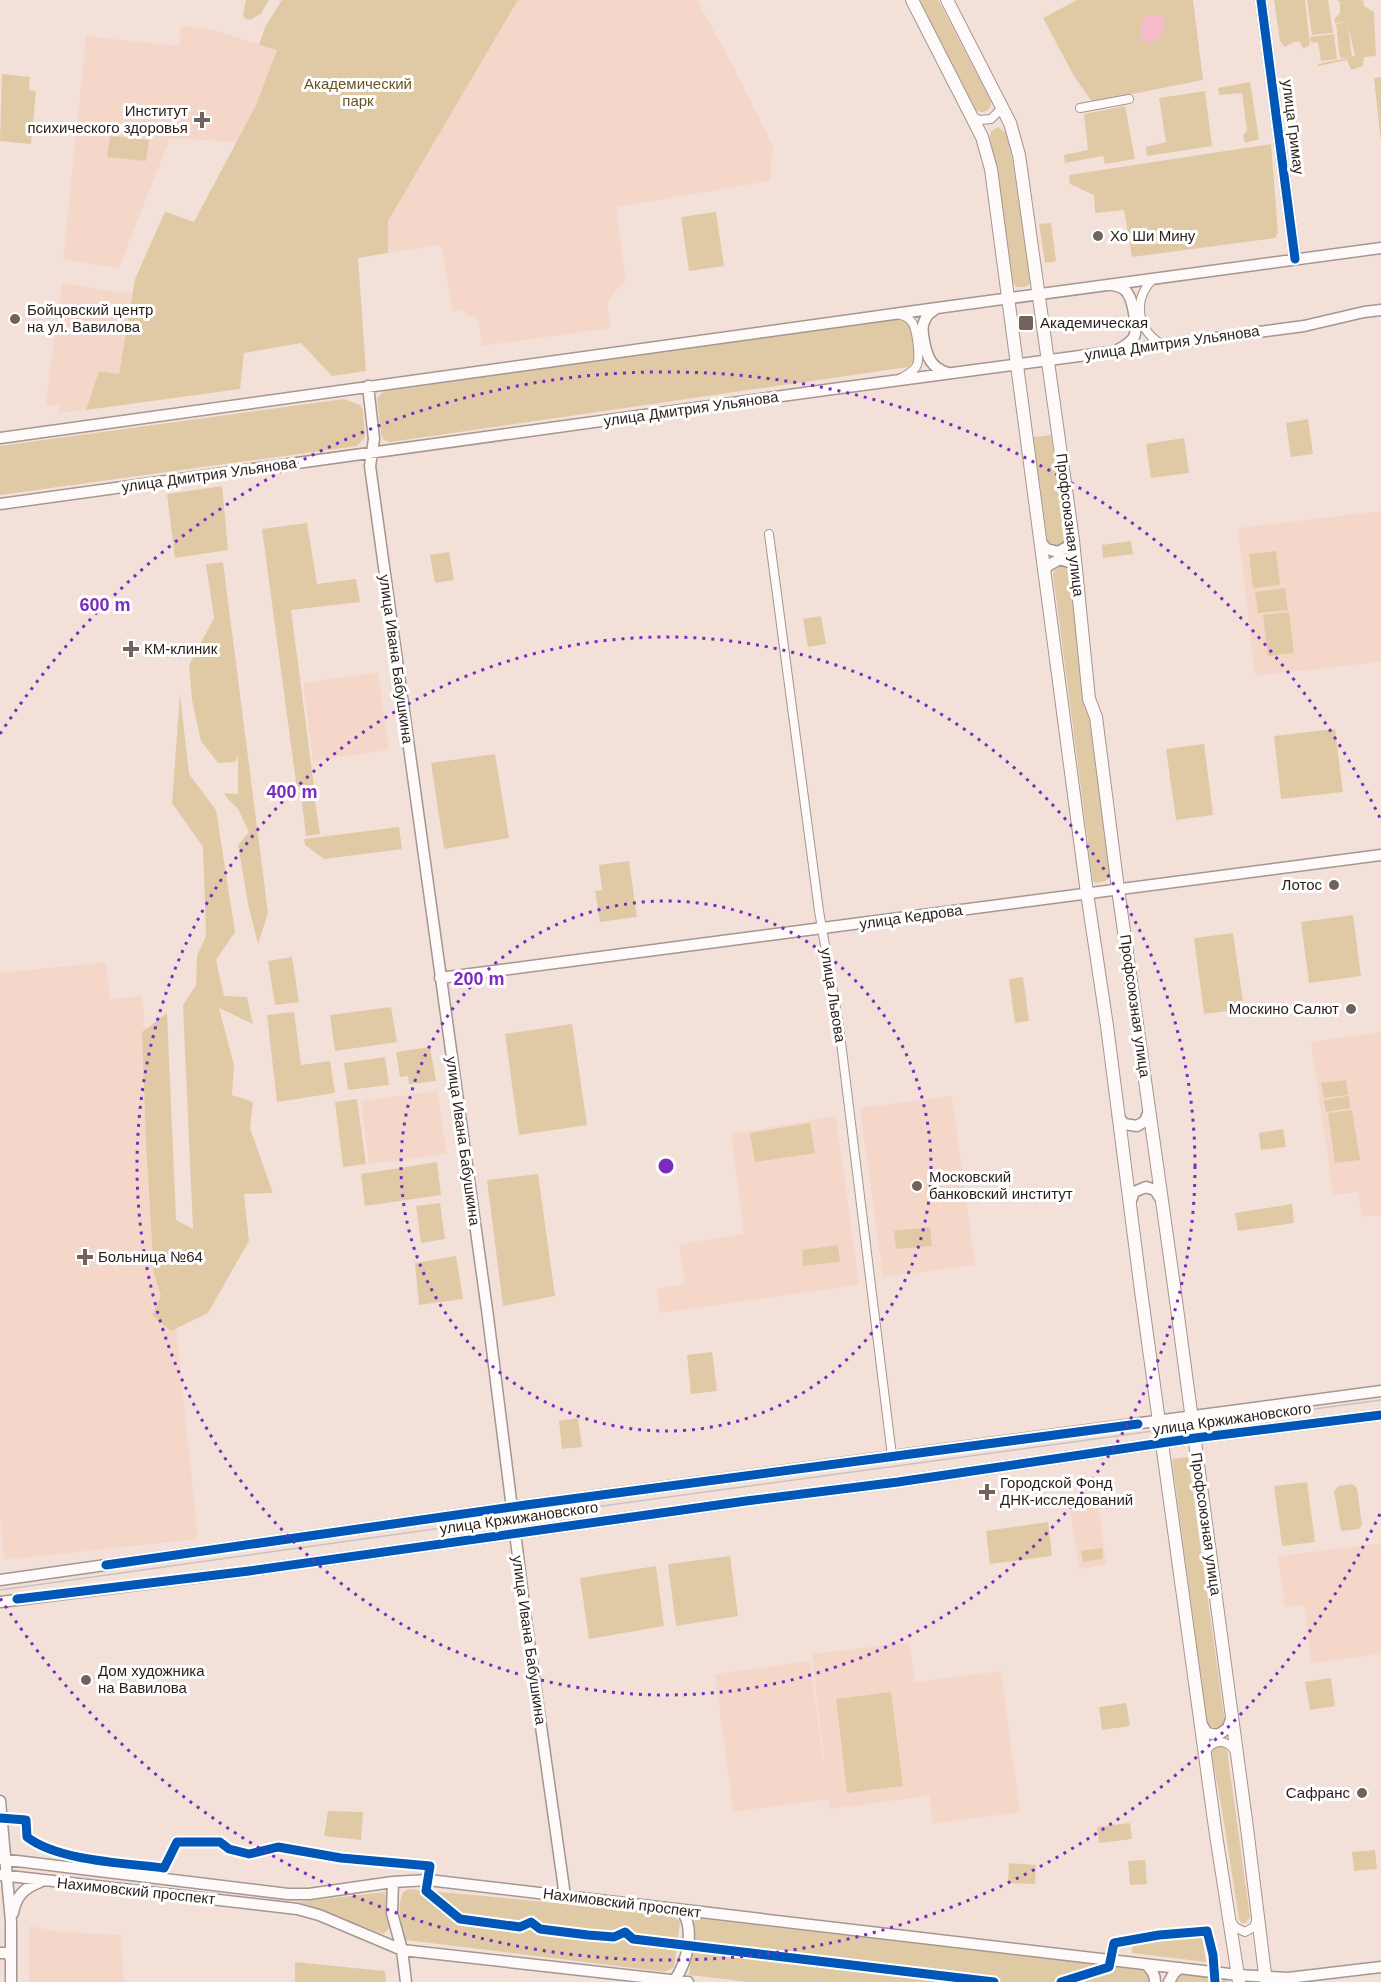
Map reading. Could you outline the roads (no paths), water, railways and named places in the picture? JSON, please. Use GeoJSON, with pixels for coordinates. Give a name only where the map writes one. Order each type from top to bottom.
{"type":"FeatureCollection","features":[{"type":"Feature","properties":{"kind":"main road","name":"Профсоюзная улица"},"geometry":{"type":"LineString","coordinates":[[912,0],[982,137],[989,156],[1200,1720],[1239,1978]]}},
{"type":"Feature","properties":{"kind":"main road","name":"Профсоюзная улица"},"geometry":{"type":"LineString","coordinates":[[948,0],[1000,104],[1013,133],[1019,155],[1073,540],[1089,699],[1096,717],[1195,1438],[1266,1979]]}},
{"type":"Feature","properties":{"kind":"street","name":"улица Гримау"},"geometry":{"type":"LineString","coordinates":[[1261,0],[1295,259]]}},
{"type":"Feature","properties":{"kind":"street"},"geometry":{"type":"LineString","coordinates":[[1080,108],[1129,99]]}},
{"type":"Feature","properties":{"kind":"street"},"geometry":{"type":"LineString","coordinates":[[972,117],[980,120],[991,119],[1000,110],[1000,104]]}},
{"type":"Feature","properties":{"kind":"street"},"geometry":{"type":"LineString","coordinates":[[0,438],[1381,248]]}},
{"type":"Feature","properties":{"kind":"street"},"geometry":{"type":"LineString","coordinates":[[1153,279],[1146,286],[1140,300],[1142,323],[1151,337],[1163,345]]}},
{"type":"Feature","properties":{"kind":"street"},"geometry":{"type":"LineString","coordinates":[[1110,285],[1123,288],[1128,293],[1132,301],[1136,332],[1127,345],[1116,351]]}},
{"type":"Feature","properties":{"kind":"street"},"geometry":{"type":"LineString","coordinates":[[937,308],[929,314],[923,324],[925,346],[930,362],[941,371],[948,373]]}},
{"type":"Feature","properties":{"kind":"street","name":"улица Дмитрия Ульянова"},"geometry":{"type":"LineString","coordinates":[[0,504],[1304,326],[1381,310]]}},
{"type":"Feature","properties":{"kind":"street"},"geometry":{"type":"LineString","coordinates":[[897,314],[914,324],[919,357],[917,365],[910,373],[898,380]]}},
{"type":"Feature","properties":{"kind":"street","name":"улица Ивана Бабушкина"},"geometry":{"type":"LineString","coordinates":[[368,386],[374,439],[370,466],[488,1317],[565,1896]]}},
{"type":"Feature","properties":{"kind":"street","name":"улица Львова"},"geometry":{"type":"LineString","coordinates":[[769,534],[822,929],[840,1035],[892,1456]]}},
{"type":"Feature","properties":{"kind":"street"},"geometry":{"type":"LineString","coordinates":[[1041,543],[1047,549],[1058,552],[1073,540]]}},
{"type":"Feature","properties":{"kind":"street"},"geometry":{"type":"LineString","coordinates":[[1044,570],[1060,560],[1076,564]]}},
{"type":"Feature","properties":{"kind":"street","name":"улица Кедрова"},"geometry":{"type":"LineString","coordinates":[[440,978],[1381,855]]}},
{"type":"Feature","properties":{"kind":"street"},"geometry":{"type":"LineString","coordinates":[[1117,1112],[1121,1121],[1133,1126],[1145,1121],[1149,1108]]}},
{"type":"Feature","properties":{"kind":"street"},"geometry":{"type":"LineString","coordinates":[[1130,1205],[1134,1192],[1146,1187],[1158,1193],[1162,1201]]}},
{"type":"Feature","properties":{"kind":"street","name":"улица Кржижановского"},"geometry":{"type":"LineString","coordinates":[[0,1580],[512,1507],[1381,1390]]}},
{"type":"Feature","properties":{"kind":"street","name":"улица Кржижановского"},"geometry":{"type":"LineString","coordinates":[[0,1602],[249,1571],[1381,1414]]}},
{"type":"Feature","properties":{"kind":"street"},"geometry":{"type":"LineString","coordinates":[[1200,1720],[1208,1733],[1218,1735],[1228,1728],[1232,1716]]}},
{"type":"Feature","properties":{"kind":"street"},"geometry":{"type":"LineString","coordinates":[[1205,1755],[1211,1745],[1216,1741],[1221,1741],[1231,1746],[1236,1756]]}},
{"type":"Feature","properties":{"kind":"street"},"geometry":{"type":"LineString","coordinates":[[0,1801],[2,1862],[12,1922]]}},
{"type":"Feature","properties":{"kind":"street"},"geometry":{"type":"LineString","coordinates":[[2,1839],[12,1853],[27,1862]]}},
{"type":"Feature","properties":{"kind":"street","name":"Нахимовский проспект"},"geometry":{"type":"LineString","coordinates":[[2,1862],[27,1862],[288,1894],[309,1894],[393,1882],[428,1880],[1180,1968],[1239,1978],[1266,1979]]}},
{"type":"Feature","properties":{"kind":"street","name":"Нахимовский проспект"},"geometry":{"type":"LineString","coordinates":[[4,1876],[297,1909],[319,1915],[402,1950],[688,1982]]}},
{"type":"Feature","properties":{"kind":"street"},"geometry":{"type":"LineString","coordinates":[[10,1982],[13,1909],[19,1895],[30,1885],[42,1881]]}},
{"type":"Feature","properties":{"kind":"street"},"geometry":{"type":"LineString","coordinates":[[393,1882],[392,1913],[402,1950],[406,1982]]}},
{"type":"Feature","properties":{"kind":"street"},"geometry":{"type":"LineString","coordinates":[[674,1980],[681,1971],[687,1946],[687,1920],[681,1910]]}},
{"type":"Feature","properties":{"kind":"street"},"geometry":{"type":"LineString","coordinates":[[1229,1918],[1234,1927],[1245,1932],[1254,1927],[1258,1913]]}},
{"type":"Feature","properties":{"kind":"street"},"geometry":{"type":"LineString","coordinates":[[0,1953],[8,1953],[11,1959]]}},
{"type":"Feature","properties":{"kind":"street"},"geometry":{"type":"LineString","coordinates":[[1147,1965],[1152,1970],[1155,1982]]}},
{"type":"Feature","properties":{"kind":"street"},"geometry":{"type":"LineString","coordinates":[[1266,1979],[1381,1967]]}},
{"type":"Feature","properties":{"kind":"street"},"geometry":{"type":"LineString","coordinates":[[1169,1982],[1180,1968]]}},
{"type":"Feature","properties":{"kind":"street"},"geometry":{"type":"LineString","coordinates":[[1331,1973],[1342,1982]]}},
{"type":"Feature","properties":{"kind":"tram line"},"geometry":{"type":"LineString","coordinates":[[0,1590],[1381,1400]]}},
{"type":"Feature","properties":{"kind":"place","name":"Институт психического здоровья"},"geometry":{"type":"Point","coordinates":[202,120]}},
{"type":"Feature","properties":{"kind":"place","name":"Хо Ши Мину"},"geometry":{"type":"Point","coordinates":[1098,236]}},
{"type":"Feature","properties":{"kind":"place","name":"Бойцовский центр на ул. Вавилова"},"geometry":{"type":"Point","coordinates":[15,319]}},
{"type":"Feature","properties":{"kind":"place","name":"Академическая"},"geometry":{"type":"Point","coordinates":[1026,323]}},
{"type":"Feature","properties":{"kind":"place","name":"КМ-клиник"},"geometry":{"type":"Point","coordinates":[131,649]}},
{"type":"Feature","properties":{"kind":"place","name":"Лотос"},"geometry":{"type":"Point","coordinates":[1334,885]}},
{"type":"Feature","properties":{"kind":"place","name":"Москино Салют"},"geometry":{"type":"Point","coordinates":[1351,1009]}},
{"type":"Feature","properties":{"kind":"place","name":"Московский банковский институт"},"geometry":{"type":"Point","coordinates":[917,1186]}},
{"type":"Feature","properties":{"kind":"place","name":"Больница №64"},"geometry":{"type":"Point","coordinates":[85,1257]}},
{"type":"Feature","properties":{"kind":"place","name":"Городской Фонд ДНК-исследований"},"geometry":{"type":"Point","coordinates":[987,1492]}},
{"type":"Feature","properties":{"kind":"place","name":"Дом художника на Вавилова"},"geometry":{"type":"Point","coordinates":[86,1680]}},
{"type":"Feature","properties":{"kind":"place","name":"Сафранс"},"geometry":{"type":"Point","coordinates":[1362,1793]}},
{"type":"Feature","properties":{"kind":"park label","name":"Академический парк"},"geometry":{"type":"Point","coordinates":[358,92]}}]}
